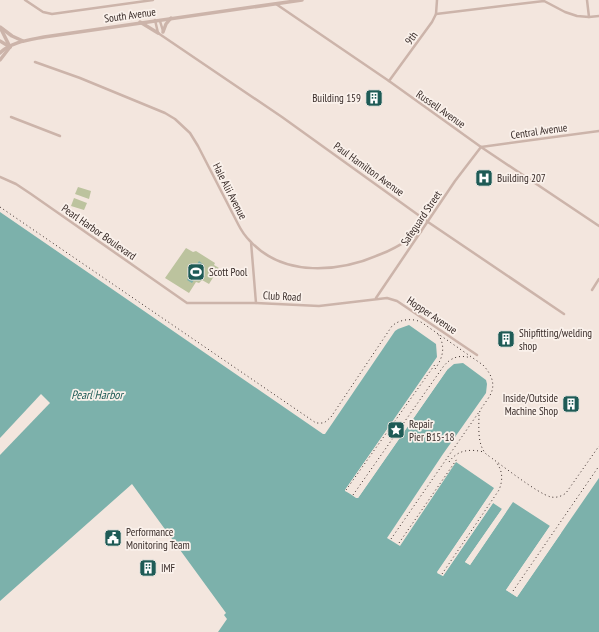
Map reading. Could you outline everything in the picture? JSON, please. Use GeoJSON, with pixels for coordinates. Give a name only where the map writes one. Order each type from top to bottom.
{"type":"FeatureCollection","features":[{"type":"Feature","properties":{"kind":"street"},"geometry":{"type":"LineString","coordinates":[[25,0],[43,12],[52,14],[153,0]]}},
{"type":"Feature","properties":{"kind":"street","name":"South Avenue"},"geometry":{"type":"LineString","coordinates":[[0,53],[5,48],[23,40],[140,22],[302,0]]}},
{"type":"Feature","properties":{"kind":"street","name":"9th"},"geometry":{"type":"LineString","coordinates":[[389,82],[432,22],[436,14],[437,0]]}},
{"type":"Feature","properties":{"kind":"street"},"geometry":{"type":"LineString","coordinates":[[587,0],[589,17]]}},
{"type":"Feature","properties":{"kind":"street"},"geometry":{"type":"LineString","coordinates":[[436,14],[544,1],[564,12],[589,17],[599,16]]}},
{"type":"Feature","properties":{"kind":"street","name":"Russell Avenue"},"geometry":{"type":"LineString","coordinates":[[275,4],[481,147],[599,226]]}},
{"type":"Feature","properties":{"kind":"street"},"geometry":{"type":"LineString","coordinates":[[163,32],[166,24],[171,18]]}},
{"type":"Feature","properties":{"kind":"street"},"geometry":{"type":"LineString","coordinates":[[155,20],[158,33]]}},
{"type":"Feature","properties":{"kind":"street"},"geometry":{"type":"LineString","coordinates":[[160,20],[164,38]]}},
{"type":"Feature","properties":{"kind":"street"},"geometry":{"type":"LineString","coordinates":[[140,22],[158,33]]}},
{"type":"Feature","properties":{"kind":"street"},"geometry":{"type":"LineString","coordinates":[[0,27],[12,36],[23,40]]}},
{"type":"Feature","properties":{"kind":"street"},"geometry":{"type":"LineString","coordinates":[[0,27],[10,47]]}},
{"type":"Feature","properties":{"kind":"street","name":"Paul Hamilton Avenue"},"geometry":{"type":"LineString","coordinates":[[158,33],[282,117],[428,222],[564,314]]}},
{"type":"Feature","properties":{"kind":"street"},"geometry":{"type":"LineString","coordinates":[[0,41],[10,47]]}},
{"type":"Feature","properties":{"kind":"street"},"geometry":{"type":"LineString","coordinates":[[0,60],[10,47]]}},
{"type":"Feature","properties":{"kind":"street","name":"Hale Alii Avenue"},"geometry":{"type":"LineString","coordinates":[[35,62],[80,78],[165,113],[175,119],[190,133],[238,224],[251,242],[264,253],[288,264],[314,268],[338,267],[361,262],[383,254],[421,232]]}},
{"type":"Feature","properties":{"kind":"street"},"geometry":{"type":"LineString","coordinates":[[11,117],[60,136]]}},
{"type":"Feature","properties":{"kind":"street","name":"Central Avenue"},"geometry":{"type":"LineString","coordinates":[[481,147],[599,131]]}},
{"type":"Feature","properties":{"kind":"street","name":"Safeguard Street"},"geometry":{"type":"LineString","coordinates":[[376,299],[455,181],[481,147]]}},
{"type":"Feature","properties":{"kind":"street","name":"Pearl Harbor Boulevard"},"geometry":{"type":"LineString","coordinates":[[0,177],[27,191],[186,303]]}},
{"type":"Feature","properties":{"kind":"street"},"geometry":{"type":"LineString","coordinates":[[251,242],[256,303]]}},
{"type":"Feature","properties":{"kind":"street"},"geometry":{"type":"LineString","coordinates":[[592,290],[599,279]]}},
{"type":"Feature","properties":{"kind":"street","name":"Hopper Avenue"},"geometry":{"type":"LineString","coordinates":[[376,299],[387,298],[397,301],[477,355]]}},
{"type":"Feature","properties":{"kind":"street","name":"Club Road"},"geometry":{"type":"LineString","coordinates":[[186,303],[256,303],[319,306],[338,305],[376,299]]}},
{"type":"Feature","properties":{"kind":"green space"},"geometry":{"type":"Polygon","coordinates":[[[78,187],[91,191],[89,199],[75,194],[78,187]]]}},
{"type":"Feature","properties":{"kind":"green space"},"geometry":{"type":"Polygon","coordinates":[[[74,198],[87,203],[84,210],[71,206],[74,198]]]}},
{"type":"Feature","properties":{"kind":"green space"},"geometry":{"type":"Polygon","coordinates":[[[186,248],[193,252],[196,251],[215,263],[214,265],[219,268],[209,284],[202,280],[199,283],[196,282],[189,293],[165,278],[186,248]]]}},
{"type":"Feature","properties":{"kind":"water","name":"Pearl Harbor"},"geometry":{"type":"Polygon","coordinates":[[[0,212],[323,434],[325,434],[395,331],[409,325],[436,344],[437,357],[345,491],[358,498],[447,370],[454,364],[463,363],[486,380],[486,393],[387,538],[400,546],[456,462],[494,488],[437,573],[443,576],[493,503],[502,509],[465,562],[470,565],[513,502],[550,526],[506,590],[517,597],[599,478],[599,632],[218,632],[227,619],[224,615],[226,613],[132,484],[0,601],[0,212]]]}},
{"type":"Feature","properties":{"kind":"water","name":"Scott Pool"},"geometry":{"type":"Polygon","coordinates":[[[199,261],[204,265],[192,283],[187,280],[199,261]]]}},
{"type":"Feature","properties":{"kind":"pier"},"geometry":{"type":"Polygon","coordinates":[[[435,361],[436,362],[347,490],[357,496],[446,369],[447,370],[358,498],[356,498],[345,490],[435,361]]]}},
{"type":"Feature","properties":{"kind":"pier"},"geometry":{"type":"Polygon","coordinates":[[[41,394],[50,403],[0,455],[0,438],[41,394]]]}},
{"type":"Feature","properties":{"kind":"pier"},"geometry":{"type":"Polygon","coordinates":[[[487,499],[488,500],[440,572],[442,574],[491,502],[493,503],[443,576],[437,572],[487,499]]]}},
{"type":"Feature","properties":{"kind":"pier"},"geometry":{"type":"Polygon","coordinates":[[[502,509],[503,510],[468,562],[505,511],[506,512],[470,565],[465,562],[502,509]]]}},
{"type":"Feature","properties":{"kind":"pier"},"geometry":{"type":"Polygon","coordinates":[[[550,526],[551,527],[509,589],[517,595],[559,532],[561,533],[517,597],[506,590],[550,526]]]}},
{"type":"Feature","properties":{"kind":"railway"},"geometry":{"type":"LineString","coordinates":[[0,207],[316,423],[324,423],[331,417],[392,326],[402,321],[414,320],[421,322],[483,365],[489,373],[493,386],[492,391],[479,414],[479,435],[481,445],[486,454],[528,484],[545,495],[551,497],[563,495],[566,493],[599,446]]}},
{"type":"Feature","properties":{"kind":"railway"},"geometry":{"type":"LineString","coordinates":[[435,369],[442,356],[443,347],[438,334]]}},
{"type":"Feature","properties":{"kind":"railway"},"geometry":{"type":"LineString","coordinates":[[353,495],[443,367],[455,358],[463,356],[471,358]]}},
{"type":"Feature","properties":{"kind":"railway"},"geometry":{"type":"LineString","coordinates":[[346,490],[436,363]]}},
{"type":"Feature","properties":{"kind":"railway"},"geometry":{"type":"LineString","coordinates":[[391,539],[479,412]]}},
{"type":"Feature","properties":{"kind":"railway"},"geometry":{"type":"LineString","coordinates":[[449,462],[461,452],[470,450],[484,452]]}},
{"type":"Feature","properties":{"kind":"railway"},"geometry":{"type":"LineString","coordinates":[[399,543],[457,459]]}},
{"type":"Feature","properties":{"kind":"railway"},"geometry":{"type":"LineString","coordinates":[[442,574],[499,490],[502,476],[496,462]]}},
{"type":"Feature","properties":{"kind":"railway"},"geometry":{"type":"LineString","coordinates":[[513,591],[599,466]]}},
{"type":"Feature","properties":{"kind":"place","name":"Building 159"},"geometry":{"type":"Point","coordinates":[374,98]}},
{"type":"Feature","properties":{"kind":"place","name":"Building 207"},"geometry":{"type":"Point","coordinates":[484,178]}},
{"type":"Feature","properties":{"kind":"place","name":"Scott Pool"},"geometry":{"type":"Point","coordinates":[196,272]}},
{"type":"Feature","properties":{"kind":"place","name":"Shipfitting/welding shop"},"geometry":{"type":"Point","coordinates":[506,339]}},
{"type":"Feature","properties":{"kind":"place","name":"Inside/Outside Machine Shop"},"geometry":{"type":"Point","coordinates":[571,404]}},
{"type":"Feature","properties":{"kind":"place","name":"Repair Pier B15-18"},"geometry":{"type":"Point","coordinates":[396,430]}},
{"type":"Feature","properties":{"kind":"place","name":"Performance Monitoring Team"},"geometry":{"type":"Point","coordinates":[113,538]}},
{"type":"Feature","properties":{"kind":"place","name":"IMF"},"geometry":{"type":"Point","coordinates":[148,568]}}]}
